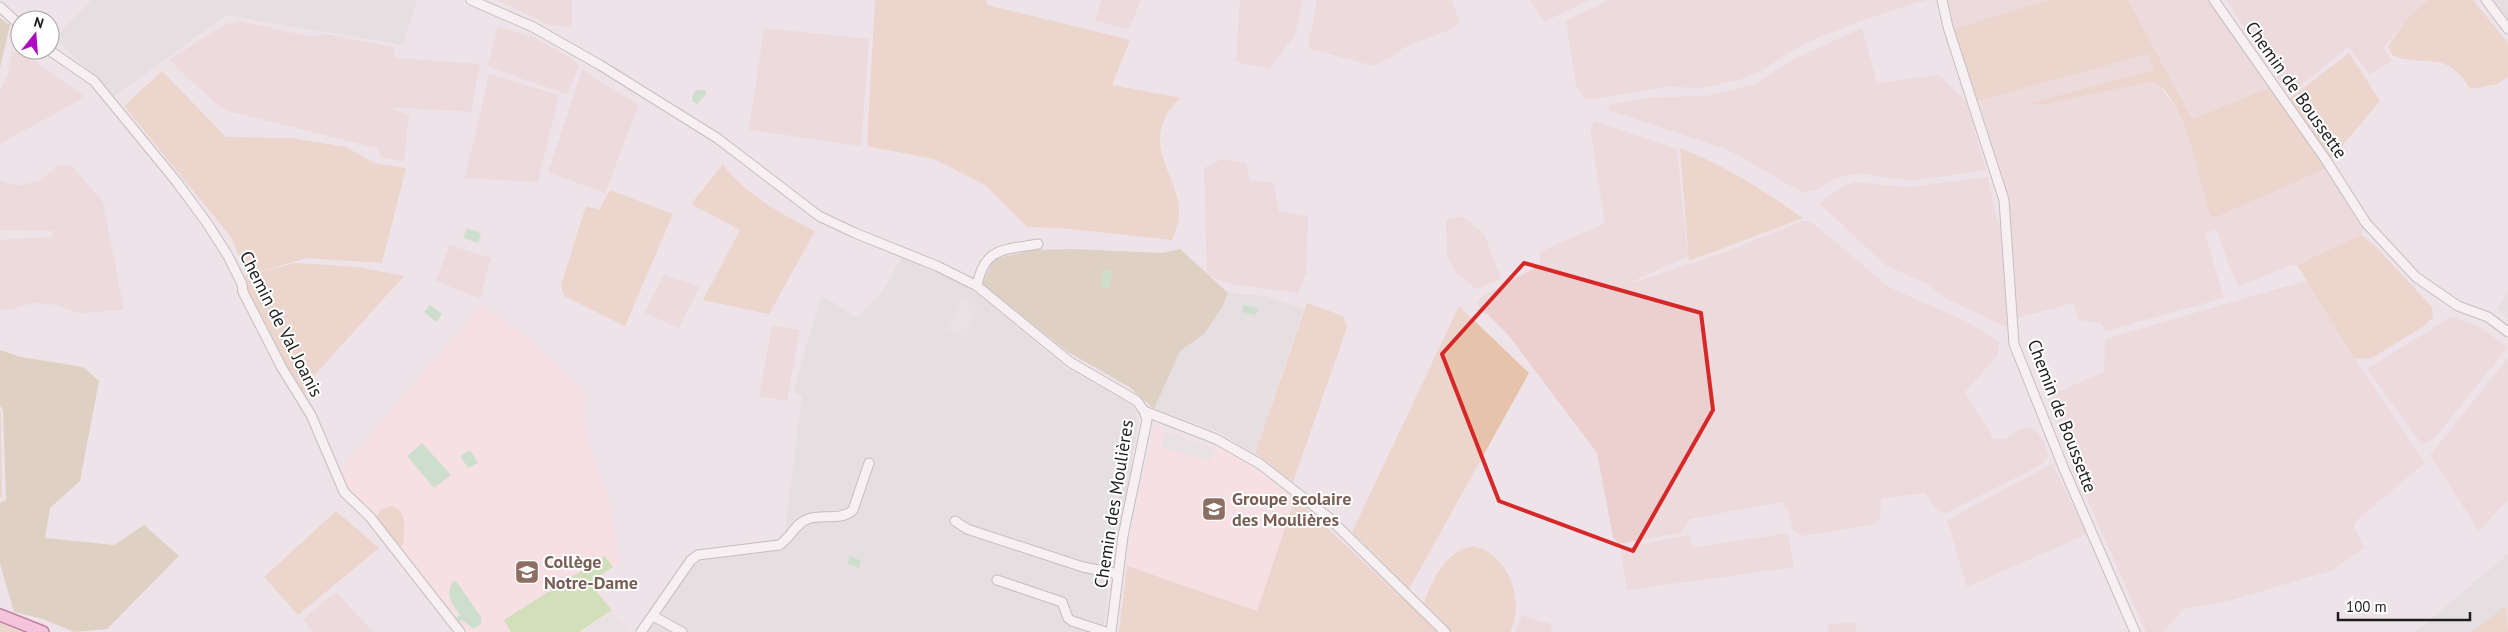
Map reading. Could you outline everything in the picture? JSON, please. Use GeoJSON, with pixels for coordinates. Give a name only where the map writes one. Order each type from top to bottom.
{"type":"FeatureCollection","features":[{"type":"Feature","properties":{"kind":"main road"},"geometry":{"type":"LineString","coordinates":[[0,615],[44,632]]}},
{"type":"Feature","properties":{"kind":"street"},"geometry":{"type":"LineString","coordinates":[[472,0],[533,27],[600,65],[718,138],[819,216],[855,234],[938,266],[977,286],[1070,362],[1137,401],[1144,411],[1216,440],[1260,464],[1328,518],[1446,632]]}},
{"type":"Feature","properties":{"kind":"street","name":"Chemin de Boussette"},"geometry":{"type":"LineString","coordinates":[[1942,0],[1948,27],[2004,200],[2014,344],[2064,469],[2135,632]]}},
{"type":"Feature","properties":{"kind":"street","name":"Chemin de Boussette"},"geometry":{"type":"LineString","coordinates":[[2214,0],[2326,160],[2366,223],[2416,277],[2458,306],[2488,317],[2508,332]]}},
{"type":"Feature","properties":{"kind":"street"},"geometry":{"type":"LineString","coordinates":[[2486,0],[2508,29]]}},
{"type":"Feature","properties":{"kind":"street"},"geometry":{"type":"LineString","coordinates":[[0,7],[10,16]]}},
{"type":"Feature","properties":{"kind":"street","name":"Chemin de Val Joanis"},"geometry":{"type":"LineString","coordinates":[[60,58],[94,82],[207,223],[228,256],[242,284],[243,292],[282,368],[311,415],[344,492],[367,513],[460,632]]}},
{"type":"Feature","properties":{"kind":"street"},"geometry":{"type":"LineString","coordinates":[[977,286],[983,264],[993,254],[1038,244]]}},
{"type":"Feature","properties":{"kind":"street","name":"Chemin des Moulières"},"geometry":{"type":"LineString","coordinates":[[1111,632],[1123,536],[1147,420],[1144,411]]}},
{"type":"Feature","properties":{"kind":"street"},"geometry":{"type":"LineString","coordinates":[[641,632],[683,568],[698,555],[779,545],[785,542],[801,522],[810,518],[847,515],[853,510],[869,463]]}},
{"type":"Feature","properties":{"kind":"street"},"geometry":{"type":"LineString","coordinates":[[955,521],[968,528],[1083,567],[1118,574]]}},
{"type":"Feature","properties":{"kind":"street"},"geometry":{"type":"LineString","coordinates":[[997,580],[1062,602],[1068,618],[1072,621],[1106,632]]}},
{"type":"Feature","properties":{"kind":"street"},"geometry":{"type":"LineString","coordinates":[[653,616],[682,632]]}},
{"type":"Feature","properties":{"kind":"highlighted area"},"geometry":{"type":"Polygon","coordinates":[[[1524,263],[1701,313],[1713,410],[1633,551],[1499,501],[1442,354],[1524,263]]]}},
{"type":"Feature","properties":{"kind":"shaded area"},"geometry":{"type":"Polygon","coordinates":[[[91,0],[417,0],[403,45],[226,15],[114,97],[60,43],[60,33],[91,0]]]}},
{"type":"Feature","properties":{"kind":"shaded area"},"geometry":{"type":"Polygon","coordinates":[[[497,0],[572,0],[572,27],[549,25],[497,0]]]}},
{"type":"Feature","properties":{"kind":"shaded area"},"geometry":{"type":"Polygon","coordinates":[[[875,0],[986,0],[987,5],[1130,40],[1112,85],[1181,98],[1167,113],[1161,128],[1160,139],[1161,150],[1179,207],[1178,222],[1172,240],[1062,228],[1027,227],[985,185],[934,159],[867,146],[875,0]]]}},
{"type":"Feature","properties":{"kind":"shaded area"},"geometry":{"type":"Polygon","coordinates":[[[1101,0],[1141,0],[1129,29],[1095,21],[1101,0]]]}},
{"type":"Feature","properties":{"kind":"shaded area"},"geometry":{"type":"Polygon","coordinates":[[[1240,0],[1303,0],[1296,33],[1269,69],[1236,62],[1240,0]]]}},
{"type":"Feature","properties":{"kind":"shaded area"},"geometry":{"type":"Polygon","coordinates":[[[1317,0],[1452,0],[1459,22],[1454,28],[1403,48],[1392,57],[1373,66],[1308,48],[1317,0]]]}},
{"type":"Feature","properties":{"kind":"shaded area"},"geometry":{"type":"Polygon","coordinates":[[[1530,0],[1589,0],[1544,22],[1530,0]]]}},
{"type":"Feature","properties":{"kind":"shaded area"},"geometry":{"type":"Polygon","coordinates":[[[1609,0],[1926,0],[1860,21],[1820,37],[1793,50],[1760,72],[1739,80],[1702,88],[1666,87],[1586,100],[1576,85],[1566,21],[1609,0]]]}},
{"type":"Feature","properties":{"kind":"shaded area"},"geometry":{"type":"Polygon","coordinates":[[[1946,0],[2049,0],[1953,29],[1946,0]]]}},
{"type":"Feature","properties":{"kind":"shaded area"},"geometry":{"type":"Polygon","coordinates":[[[2049,0],[2128,0],[2192,119],[2271,87],[2325,169],[2216,217],[2210,215],[2197,165],[2177,109],[2169,95],[2160,86],[2149,82],[2046,104],[2027,104],[2154,70],[2148,54],[1978,101],[1953,29],[2049,0]]]}},
{"type":"Feature","properties":{"kind":"shaded area"},"geometry":{"type":"Polygon","coordinates":[[[2128,0],[2207,0],[2271,87],[2192,119],[2128,0]]]}},
{"type":"Feature","properties":{"kind":"shaded area"},"geometry":{"type":"Polygon","coordinates":[[[2226,0],[2428,0],[2405,21],[2384,47],[2392,61],[2370,75],[2348,47],[2289,95],[2226,0]]]}},
{"type":"Feature","properties":{"kind":"shaded area"},"geometry":{"type":"Polygon","coordinates":[[[2428,0],[2473,0],[2508,43],[2508,77],[2497,84],[2471,89],[2462,77],[2445,64],[2393,56],[2388,47],[2405,21],[2428,0]]]}},
{"type":"Feature","properties":{"kind":"shaded area"},"geometry":{"type":"Polygon","coordinates":[[[2508,0],[2508,23],[2490,2],[2508,0]]]}},
{"type":"Feature","properties":{"kind":"shaded area"},"geometry":{"type":"Polygon","coordinates":[[[0,18],[10,25],[0,68],[0,18]]]}},
{"type":"Feature","properties":{"kind":"shaded area"},"geometry":{"type":"Polygon","coordinates":[[[240,21],[312,37],[326,34],[394,47],[394,58],[480,64],[471,112],[388,107],[409,115],[404,161],[382,158],[377,148],[227,111],[217,105],[169,60],[225,24],[240,21]]]}},
{"type":"Feature","properties":{"kind":"shaded area"},"geometry":{"type":"Polygon","coordinates":[[[498,26],[535,38],[571,58],[579,67],[567,94],[499,71],[488,65],[498,26]]]}},
{"type":"Feature","properties":{"kind":"shaded area"},"geometry":{"type":"Polygon","coordinates":[[[764,28],[869,39],[861,146],[749,130],[764,28]]]}},
{"type":"Feature","properties":{"kind":"shaded area"},"geometry":{"type":"Polygon","coordinates":[[[1862,28],[1877,83],[1939,75],[1966,101],[1986,170],[1910,181],[1860,173],[1836,178],[1815,190],[1803,193],[1728,150],[1608,110],[1610,104],[1655,97],[1706,96],[1753,85],[1796,58],[1862,28]]]}},
{"type":"Feature","properties":{"kind":"shaded area"},"geometry":{"type":"Polygon","coordinates":[[[2349,53],[2380,101],[2331,159],[2289,99],[2349,53]]]}},
{"type":"Feature","properties":{"kind":"shaded area"},"geometry":{"type":"Polygon","coordinates":[[[2148,54],[2155,70],[2029,104],[2046,104],[2149,82],[2160,86],[2178,111],[2216,217],[2325,169],[2365,229],[2361,235],[2297,265],[2292,265],[2239,286],[2228,263],[2217,230],[2205,233],[2224,298],[2106,331],[2100,323],[2079,320],[2073,303],[2018,318],[2008,211],[1992,145],[1978,101],[2148,54]]]}},
{"type":"Feature","properties":{"kind":"shaded area"},"geometry":{"type":"Polygon","coordinates":[[[11,60],[33,60],[85,97],[0,144],[0,91],[8,73],[11,60]]]}},
{"type":"Feature","properties":{"kind":"shaded area"},"geometry":{"type":"Polygon","coordinates":[[[582,70],[639,105],[605,193],[548,172],[582,70]]]}},
{"type":"Feature","properties":{"kind":"shaded area"},"geometry":{"type":"Polygon","coordinates":[[[162,71],[226,137],[291,138],[346,147],[374,163],[406,168],[382,263],[306,258],[252,274],[296,263],[357,267],[404,276],[312,378],[303,398],[259,322],[247,291],[244,277],[247,276],[231,237],[124,106],[162,71]]]}},
{"type":"Feature","properties":{"kind":"shaded area"},"geometry":{"type":"Polygon","coordinates":[[[489,74],[559,95],[538,182],[465,178],[489,74]]]}},
{"type":"Feature","properties":{"kind":"shaded area"},"geometry":{"type":"Polygon","coordinates":[[[696,90],[705,90],[707,93],[697,104],[693,102],[692,96],[696,90]]]}},
{"type":"Feature","properties":{"kind":"shaded area"},"geometry":{"type":"Polygon","coordinates":[[[1594,121],[1677,149],[1688,256],[1623,286],[1722,253],[1803,221],[1813,223],[1889,287],[1965,321],[1999,341],[1998,355],[1965,392],[1994,439],[2005,439],[2024,427],[2035,429],[2044,442],[2048,457],[2041,465],[1944,514],[1936,509],[1925,493],[1881,499],[1880,517],[1875,524],[1801,536],[1793,530],[1788,510],[1781,502],[1690,519],[1681,533],[1618,544],[1613,537],[1597,453],[1509,336],[1476,303],[1481,297],[1540,265],[1540,252],[1605,223],[1590,130],[1594,121]]]}},
{"type":"Feature","properties":{"kind":"shaded area"},"geometry":{"type":"Polygon","coordinates":[[[1680,148],[1744,179],[1803,218],[1689,261],[1680,148]]]}},
{"type":"Feature","properties":{"kind":"shaded area"},"geometry":{"type":"Polygon","coordinates":[[[1222,159],[1246,163],[1250,180],[1274,183],[1279,211],[1308,217],[1306,275],[1298,293],[1230,284],[1207,275],[1204,168],[1222,159]]]}},
{"type":"Feature","properties":{"kind":"shaded area"},"geometry":{"type":"Polygon","coordinates":[[[723,164],[752,194],[777,211],[815,231],[769,314],[703,300],[740,230],[691,204],[723,164]]]}},
{"type":"Feature","properties":{"kind":"shaded area"},"geometry":{"type":"Polygon","coordinates":[[[59,165],[71,165],[103,202],[124,310],[79,313],[57,305],[33,303],[9,310],[0,309],[0,240],[52,237],[53,231],[0,230],[0,180],[20,185],[39,181],[59,165]]]}},
{"type":"Feature","properties":{"kind":"shaded area"},"geometry":{"type":"Polygon","coordinates":[[[1988,177],[1997,221],[2001,225],[2008,328],[1947,299],[1927,284],[1885,265],[1819,203],[1853,182],[1908,187],[1988,177]]]}},
{"type":"Feature","properties":{"kind":"shaded area"},"geometry":{"type":"Polygon","coordinates":[[[610,190],[673,214],[625,326],[564,296],[561,285],[586,206],[599,210],[610,190]]]}},
{"type":"Feature","properties":{"kind":"shaded area"},"geometry":{"type":"Polygon","coordinates":[[[1462,216],[1484,233],[1501,279],[1476,289],[1456,273],[1447,255],[1446,220],[1462,216]]]}},
{"type":"Feature","properties":{"kind":"shaded area"},"geometry":{"type":"Polygon","coordinates":[[[467,228],[481,233],[478,243],[463,238],[467,228]]]}},
{"type":"Feature","properties":{"kind":"shaded area"},"geometry":{"type":"Polygon","coordinates":[[[2361,235],[2376,247],[2432,307],[2433,317],[2424,326],[2372,358],[2355,359],[2297,265],[2361,235]]]}},
{"type":"Feature","properties":{"kind":"shaded area"},"geometry":{"type":"Polygon","coordinates":[[[449,245],[491,258],[480,299],[436,281],[449,245]]]}},
{"type":"Feature","properties":{"kind":"shaded area"},"geometry":{"type":"Polygon","coordinates":[[[1073,249],[1162,253],[1180,249],[1228,293],[1222,307],[1204,334],[1180,351],[1154,409],[1129,387],[1068,352],[982,284],[994,259],[1033,250],[1073,249]]]}},
{"type":"Feature","properties":{"kind":"shaded area"},"geometry":{"type":"Polygon","coordinates":[[[902,257],[965,284],[1065,367],[1125,400],[1135,409],[1138,423],[1127,494],[1112,556],[1103,632],[638,632],[691,553],[784,538],[802,396],[793,392],[821,297],[827,298],[857,318],[880,295],[902,257]]]}},
{"type":"Feature","properties":{"kind":"shaded area"},"geometry":{"type":"Polygon","coordinates":[[[1103,270],[1112,271],[1110,288],[1101,287],[1103,270]]]}},
{"type":"Feature","properties":{"kind":"shaded area"},"geometry":{"type":"Polygon","coordinates":[[[664,274],[700,287],[679,328],[644,313],[664,274]]]}},
{"type":"Feature","properties":{"kind":"shaded area"},"geometry":{"type":"Polygon","coordinates":[[[2308,280],[2355,359],[2425,463],[2357,520],[2354,526],[2364,548],[2333,570],[2232,600],[2184,609],[2163,632],[2146,632],[2091,508],[2048,396],[2104,372],[2105,339],[2308,280]]]}},
{"type":"Feature","properties":{"kind":"shaded area"},"geometry":{"type":"Polygon","coordinates":[[[2508,292],[2508,319],[2497,308],[2508,292]]]}},
{"type":"Feature","properties":{"kind":"shaded area"},"geometry":{"type":"Polygon","coordinates":[[[1228,293],[1266,296],[1304,309],[1254,454],[1217,431],[1154,409],[1180,351],[1204,334],[1228,293]]]}},
{"type":"Feature","properties":{"kind":"shaded area"},"geometry":{"type":"Polygon","coordinates":[[[961,299],[978,307],[965,336],[947,330],[961,299]]]}},
{"type":"Feature","properties":{"kind":"shaded area"},"geometry":{"type":"Polygon","coordinates":[[[1307,303],[1343,316],[1347,327],[1293,482],[1255,453],[1307,303]]]}},
{"type":"Feature","properties":{"kind":"shaded area"},"geometry":{"type":"Polygon","coordinates":[[[430,305],[442,314],[436,322],[424,312],[430,305]]]}},
{"type":"Feature","properties":{"kind":"shaded area"},"geometry":{"type":"Polygon","coordinates":[[[481,305],[531,340],[585,392],[585,419],[590,448],[597,472],[606,487],[620,563],[591,583],[630,632],[457,632],[348,494],[337,473],[481,305]]]}},
{"type":"Feature","properties":{"kind":"shaded area"},"geometry":{"type":"Polygon","coordinates":[[[1243,305],[1258,308],[1256,315],[1242,312],[1243,305]]]}},
{"type":"Feature","properties":{"kind":"shaded area"},"geometry":{"type":"Polygon","coordinates":[[[1459,306],[1529,373],[1409,589],[1352,532],[1459,306]]]}},
{"type":"Feature","properties":{"kind":"shaded area"},"geometry":{"type":"Polygon","coordinates":[[[2452,316],[2481,328],[2508,347],[2435,438],[2422,445],[2367,369],[2452,316]]]}},
{"type":"Feature","properties":{"kind":"shaded area"},"geometry":{"type":"Polygon","coordinates":[[[772,325],[800,330],[787,401],[759,396],[772,325]]]}},
{"type":"Feature","properties":{"kind":"shaded area"},"geometry":{"type":"Polygon","coordinates":[[[0,350],[21,357],[83,367],[99,381],[80,481],[50,508],[45,538],[114,545],[144,525],[179,556],[107,629],[74,632],[43,619],[14,612],[0,564],[0,503],[6,500],[3,411],[0,405],[0,350]]]}},
{"type":"Feature","properties":{"kind":"shaded area"},"geometry":{"type":"Polygon","coordinates":[[[2508,358],[2508,500],[2479,531],[2430,455],[2508,358]]]}},
{"type":"Feature","properties":{"kind":"shaded area"},"geometry":{"type":"Polygon","coordinates":[[[0,411],[1,413],[2,498],[0,497],[0,411]]]}},
{"type":"Feature","properties":{"kind":"shaded area","name":"Groupe scolaire des Moulières"},"geometry":{"type":"Polygon","coordinates":[[[1154,426],[1237,455],[1295,498],[1257,611],[1127,566],[1133,521],[1154,426]]]}},
{"type":"Feature","properties":{"kind":"shaded area"},"geometry":{"type":"Polygon","coordinates":[[[1165,431],[1215,449],[1209,461],[1160,447],[1165,431]]]}},
{"type":"Feature","properties":{"kind":"shaded area"},"geometry":{"type":"Polygon","coordinates":[[[422,443],[451,475],[434,488],[407,456],[422,443]]]}},
{"type":"Feature","properties":{"kind":"shaded area"},"geometry":{"type":"Polygon","coordinates":[[[470,450],[478,463],[468,468],[460,456],[470,450]]]}},
{"type":"Feature","properties":{"kind":"shaded area"},"geometry":{"type":"Polygon","coordinates":[[[2052,464],[2087,534],[1967,587],[1947,520],[2052,464]]]}},
{"type":"Feature","properties":{"kind":"shaded area"},"geometry":{"type":"Polygon","coordinates":[[[1295,498],[1439,632],[1119,632],[1127,566],[1257,611],[1295,498]]]}},
{"type":"Feature","properties":{"kind":"shaded area"},"geometry":{"type":"Polygon","coordinates":[[[391,506],[397,508],[403,517],[404,533],[401,547],[378,520],[377,515],[381,509],[391,506]]]}},
{"type":"Feature","properties":{"kind":"shaded area"},"geometry":{"type":"Polygon","coordinates":[[[336,511],[379,548],[298,615],[264,577],[336,511]]]}},
{"type":"Feature","properties":{"kind":"shaded area"},"geometry":{"type":"Polygon","coordinates":[[[1788,533],[1794,567],[1627,590],[1620,549],[1689,535],[1692,548],[1788,533]]]}},
{"type":"Feature","properties":{"kind":"shaded area"},"geometry":{"type":"Polygon","coordinates":[[[1474,546],[1492,555],[1510,579],[1516,599],[1511,632],[1450,632],[1423,606],[1430,587],[1441,568],[1455,553],[1464,548],[1474,546]]]}},
{"type":"Feature","properties":{"kind":"shaded area"},"geometry":{"type":"Polygon","coordinates":[[[2508,554],[2508,632],[2415,632],[2508,554]]]}},
{"type":"Feature","properties":{"kind":"shaded area"},"geometry":{"type":"Polygon","coordinates":[[[850,555],[861,561],[859,568],[848,564],[850,555]]]}},
{"type":"Feature","properties":{"kind":"shaded area"},"geometry":{"type":"Polygon","coordinates":[[[605,556],[613,567],[589,583],[612,610],[579,632],[511,632],[504,620],[605,556]]]}},
{"type":"Feature","properties":{"kind":"shaded area"},"geometry":{"type":"Polygon","coordinates":[[[453,581],[456,581],[481,617],[481,624],[473,629],[463,620],[459,622],[456,618],[460,615],[452,603],[450,595],[453,581]]]}},
{"type":"Feature","properties":{"kind":"shaded area"},"geometry":{"type":"Polygon","coordinates":[[[334,593],[337,593],[373,632],[313,632],[303,619],[334,593]]]}},
{"type":"Feature","properties":{"kind":"shaded area"},"geometry":{"type":"Polygon","coordinates":[[[2506,606],[2508,632],[2471,632],[2506,606]]]}},
{"type":"Feature","properties":{"kind":"shaded area"},"geometry":{"type":"Polygon","coordinates":[[[613,611],[629,632],[581,632],[613,611]]]}},
{"type":"Feature","properties":{"kind":"shaded area"},"geometry":{"type":"Polygon","coordinates":[[[1522,615],[1553,625],[1550,632],[1515,632],[1522,615]]]}},
{"type":"Feature","properties":{"kind":"shaded area"},"geometry":{"type":"Polygon","coordinates":[[[1855,622],[1857,632],[1828,632],[1827,625],[1855,622]]]}},
{"type":"Feature","properties":{"kind":"shaded area"},"geometry":{"type":"Polygon","coordinates":[[[0,623],[23,632],[0,632],[0,623]]]}},
{"type":"Feature","properties":{"kind":"place","name":"Groupe scolaire des Moulières"},"geometry":{"type":"Point","coordinates":[1214,509]}},
{"type":"Feature","properties":{"kind":"place","name":"Collège Notre-Dame"},"geometry":{"type":"Point","coordinates":[527,572]}}]}
